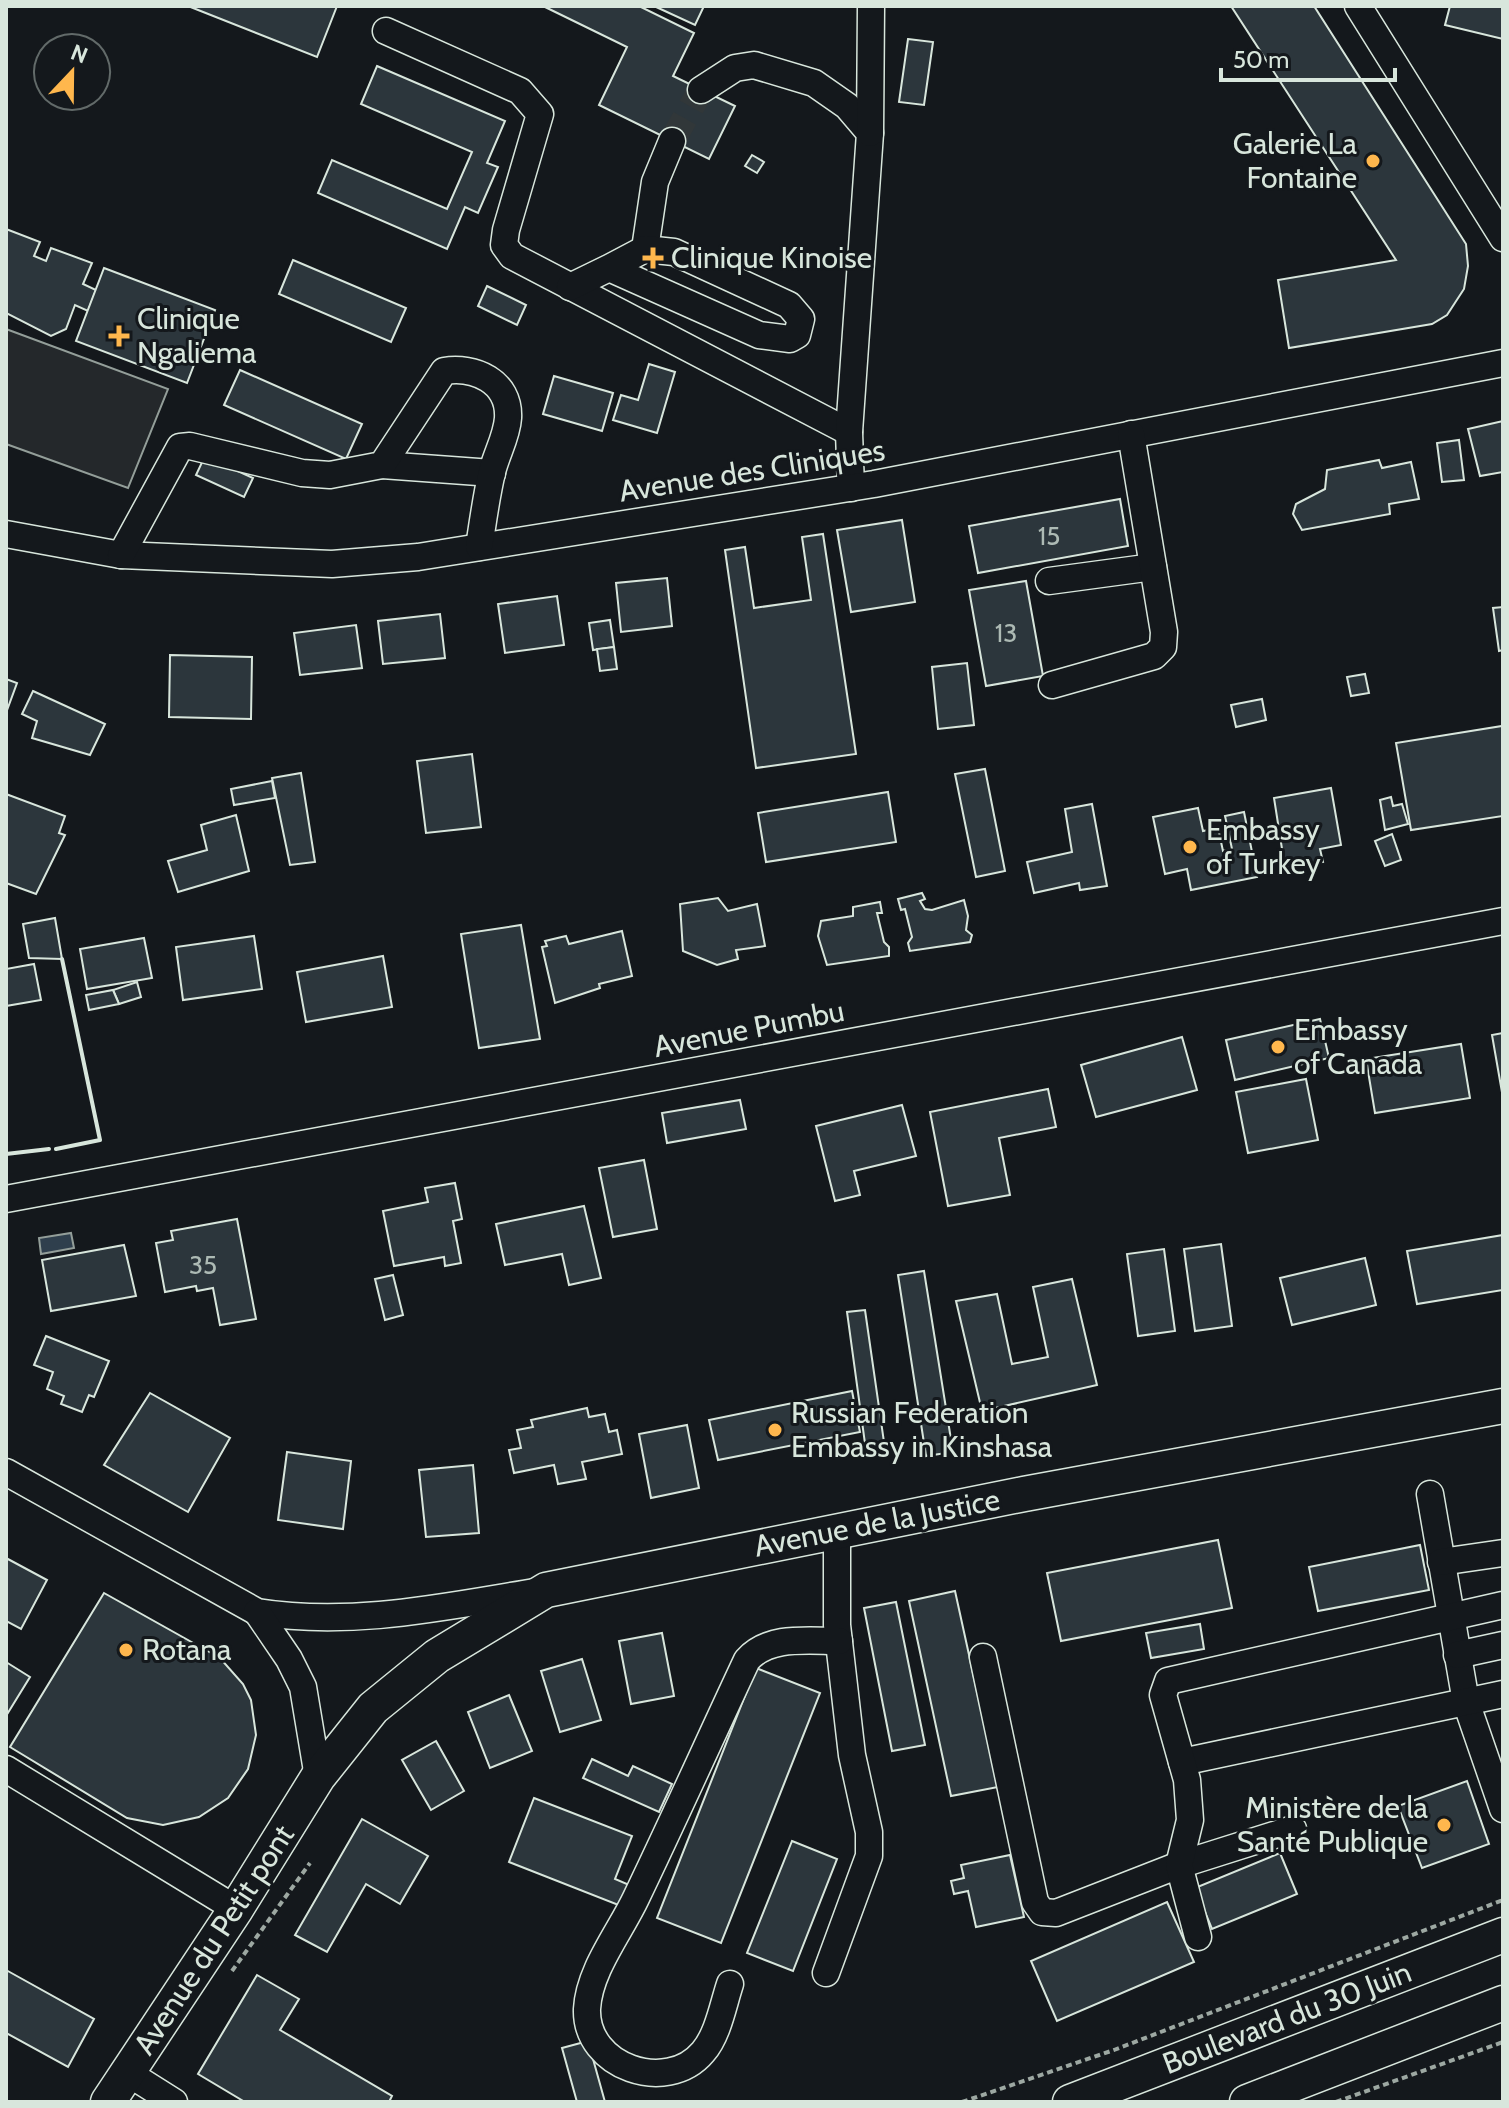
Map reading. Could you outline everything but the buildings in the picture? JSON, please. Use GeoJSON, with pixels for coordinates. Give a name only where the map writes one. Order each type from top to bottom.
{"type":"FeatureCollection","features":[{"type":"Feature","properties":{"kind":"main road","name":"Avenue de la Justice"},"geometry":{"type":"LineString","coordinates":[[318,1777],[373,1708],[402,1682],[489,1622],[546,1590],[837,1530],[1503,1406]]}},
{"type":"Feature","properties":{"kind":"main road","name":"Avenue du Petit pont"},"geometry":{"type":"LineString","coordinates":[[108,2102],[236,1909],[318,1777]]}},
{"type":"Feature","properties":{"kind":"main road","name":"Boulevard du 30 Juin"},"geometry":{"type":"LineString","coordinates":[[1070,2102],[1503,1935]]}},
{"type":"Feature","properties":{"kind":"main road"},"geometry":{"type":"LineString","coordinates":[[1247,2102],[1503,2003]]}},
{"type":"Feature","properties":{"kind":"street"},"geometry":{"type":"LineString","coordinates":[[851,488],[849,432],[870,133],[871,6]]}},
{"type":"Feature","properties":{"kind":"street"},"geometry":{"type":"LineString","coordinates":[[1358,6],[1503,238]]}},
{"type":"Feature","properties":{"kind":"street"},"geometry":{"type":"LineString","coordinates":[[386,31],[520,91],[533,102],[540,114],[537,134],[504,245],[512,256],[849,432]]}},
{"type":"Feature","properties":{"kind":"street"},"geometry":{"type":"LineString","coordinates":[[701,90],[735,68],[754,65],[814,83],[847,106],[870,133]]}},
{"type":"Feature","properties":{"kind":"street"},"geometry":{"type":"LineString","coordinates":[[645,249],[655,182],[672,141]]}},
{"type":"Feature","properties":{"kind":"street"},"geometry":{"type":"LineString","coordinates":[[570,287],[645,249],[674,252],[789,305],[801,319],[800,329],[790,339],[759,335],[609,268]]}},
{"type":"Feature","properties":{"kind":"street","name":"Avenue des Cliniques"},"geometry":{"type":"LineString","coordinates":[[6,534],[121,555],[332,564],[479,547],[851,488],[1503,363]]}},
{"type":"Feature","properties":{"kind":"street"},"geometry":{"type":"LineString","coordinates":[[382,465],[444,371],[465,368],[487,377],[502,393],[508,418],[492,473],[479,547]]}},
{"type":"Feature","properties":{"kind":"street"},"geometry":{"type":"LineString","coordinates":[[1052,685],[1154,656],[1163,647],[1131,434]]}},
{"type":"Feature","properties":{"kind":"street"},"geometry":{"type":"LineString","coordinates":[[121,555],[180,447],[190,446],[302,473],[330,475],[382,465],[492,473]]}},
{"type":"Feature","properties":{"kind":"street"},"geometry":{"type":"LineString","coordinates":[[1049,581],[1153,567]]}},
{"type":"Feature","properties":{"kind":"street","name":"Avenue Pumbu"},"geometry":{"type":"LineString","coordinates":[[6,1199],[1503,921]]}},
{"type":"Feature","properties":{"kind":"street"},"geometry":{"type":"LineString","coordinates":[[6,1472],[257,1612],[300,1619],[400,1614],[546,1590]]}},
{"type":"Feature","properties":{"kind":"street"},"geometry":{"type":"LineString","coordinates":[[1430,1494],[1466,1702],[1493,1751],[1502,1805]]}},
{"type":"Feature","properties":{"kind":"street"},"geometry":{"type":"LineString","coordinates":[[826,1973],[869,1856],[869,1832],[852,1755],[839,1641],[837,1530]]}},
{"type":"Feature","properties":{"kind":"street"},"geometry":{"type":"LineString","coordinates":[[1441,1562],[1503,1553]]}},
{"type":"Feature","properties":{"kind":"street"},"geometry":{"type":"LineString","coordinates":[[1198,1937],[1179,1865],[1190,1820],[1182,1762],[1163,1695],[1168,1681],[1503,1605]]}},
{"type":"Feature","properties":{"kind":"street"},"geometry":{"type":"LineString","coordinates":[[257,1612],[303,1687],[318,1777]]}},
{"type":"Feature","properties":{"kind":"street"},"geometry":{"type":"LineString","coordinates":[[730,1984],[705,2051],[690,2064],[665,2073],[632,2070],[612,2062],[595,2038],[587,2012],[591,1986],[636,1899],[747,1660],[755,1650],[770,1643],[839,1641]]}},
{"type":"Feature","properties":{"kind":"street"},"geometry":{"type":"LineString","coordinates":[[1457,1655],[1503,1645]]}},
{"type":"Feature","properties":{"kind":"street"},"geometry":{"type":"LineString","coordinates":[[983,1657],[1035,1902],[1042,1912],[1056,1913],[1179,1865],[1293,1829]]}},
{"type":"Feature","properties":{"kind":"street"},"geometry":{"type":"LineString","coordinates":[[1182,1762],[1503,1694]]}},
{"type":"Feature","properties":{"kind":"street"},"geometry":{"type":"LineString","coordinates":[[6,1769],[236,1909]]}},
{"type":"Feature","properties":{"kind":"street"},"geometry":{"type":"LineString","coordinates":[[128,2073],[174,2102]]}},
{"type":"Feature","properties":{"kind":"path"},"geometry":{"type":"LineString","coordinates":[[962,2102],[1114,2050],[1503,1900]]}},
{"type":"Feature","properties":{"kind":"path"},"geometry":{"type":"LineString","coordinates":[[1336,2102],[1503,2042]]}},
{"type":"Feature","properties":{"kind":"shaded area"},"geometry":{"type":"Polygon","coordinates":[[[6,329],[168,389],[128,488],[6,444],[6,329]]]}},
{"type":"Feature","properties":{"kind":"water"},"geometry":{"type":"Polygon","coordinates":[[[71,1233],[74,1248],[41,1254],[39,1238],[71,1233]]]}},
{"type":"Feature","properties":{"kind":"tunnel"},"geometry":{"type":"LineString","coordinates":[[672,141],[701,90]]}},
{"type":"Feature","properties":{"kind":"wall"},"geometry":{"type":"LineString","coordinates":[[56,1149],[100,1140],[62,959]]}},
{"type":"Feature","properties":{"kind":"wall"},"geometry":{"type":"LineString","coordinates":[[6,1154],[49,1149]]}},
{"type":"Feature","properties":{"kind":"place","name":"Galerie La Fontaine"},"geometry":{"type":"Point","coordinates":[1373,161]}},
{"type":"Feature","properties":{"kind":"place","name":"Clinique Kinoise"},"geometry":{"type":"Point","coordinates":[653,258]}},
{"type":"Feature","properties":{"kind":"place","name":"Clinique Ngaliema"},"geometry":{"type":"Point","coordinates":[119,336]}},
{"type":"Feature","properties":{"kind":"place","name":"Embassy of Turkey"},"geometry":{"type":"Point","coordinates":[1190,847]}},
{"type":"Feature","properties":{"kind":"place","name":"Embassy of Canada"},"geometry":{"type":"Point","coordinates":[1278,1047]}},
{"type":"Feature","properties":{"kind":"place","name":"Russian Federation Embassy in Kinshasa"},"geometry":{"type":"Point","coordinates":[775,1430]}},
{"type":"Feature","properties":{"kind":"place","name":"Rotana"},"geometry":{"type":"Point","coordinates":[126,1650]}},
{"type":"Feature","properties":{"kind":"place","name":"Ministère de la Santé Publique"},"geometry":{"type":"Point","coordinates":[1444,1825]}}]}
